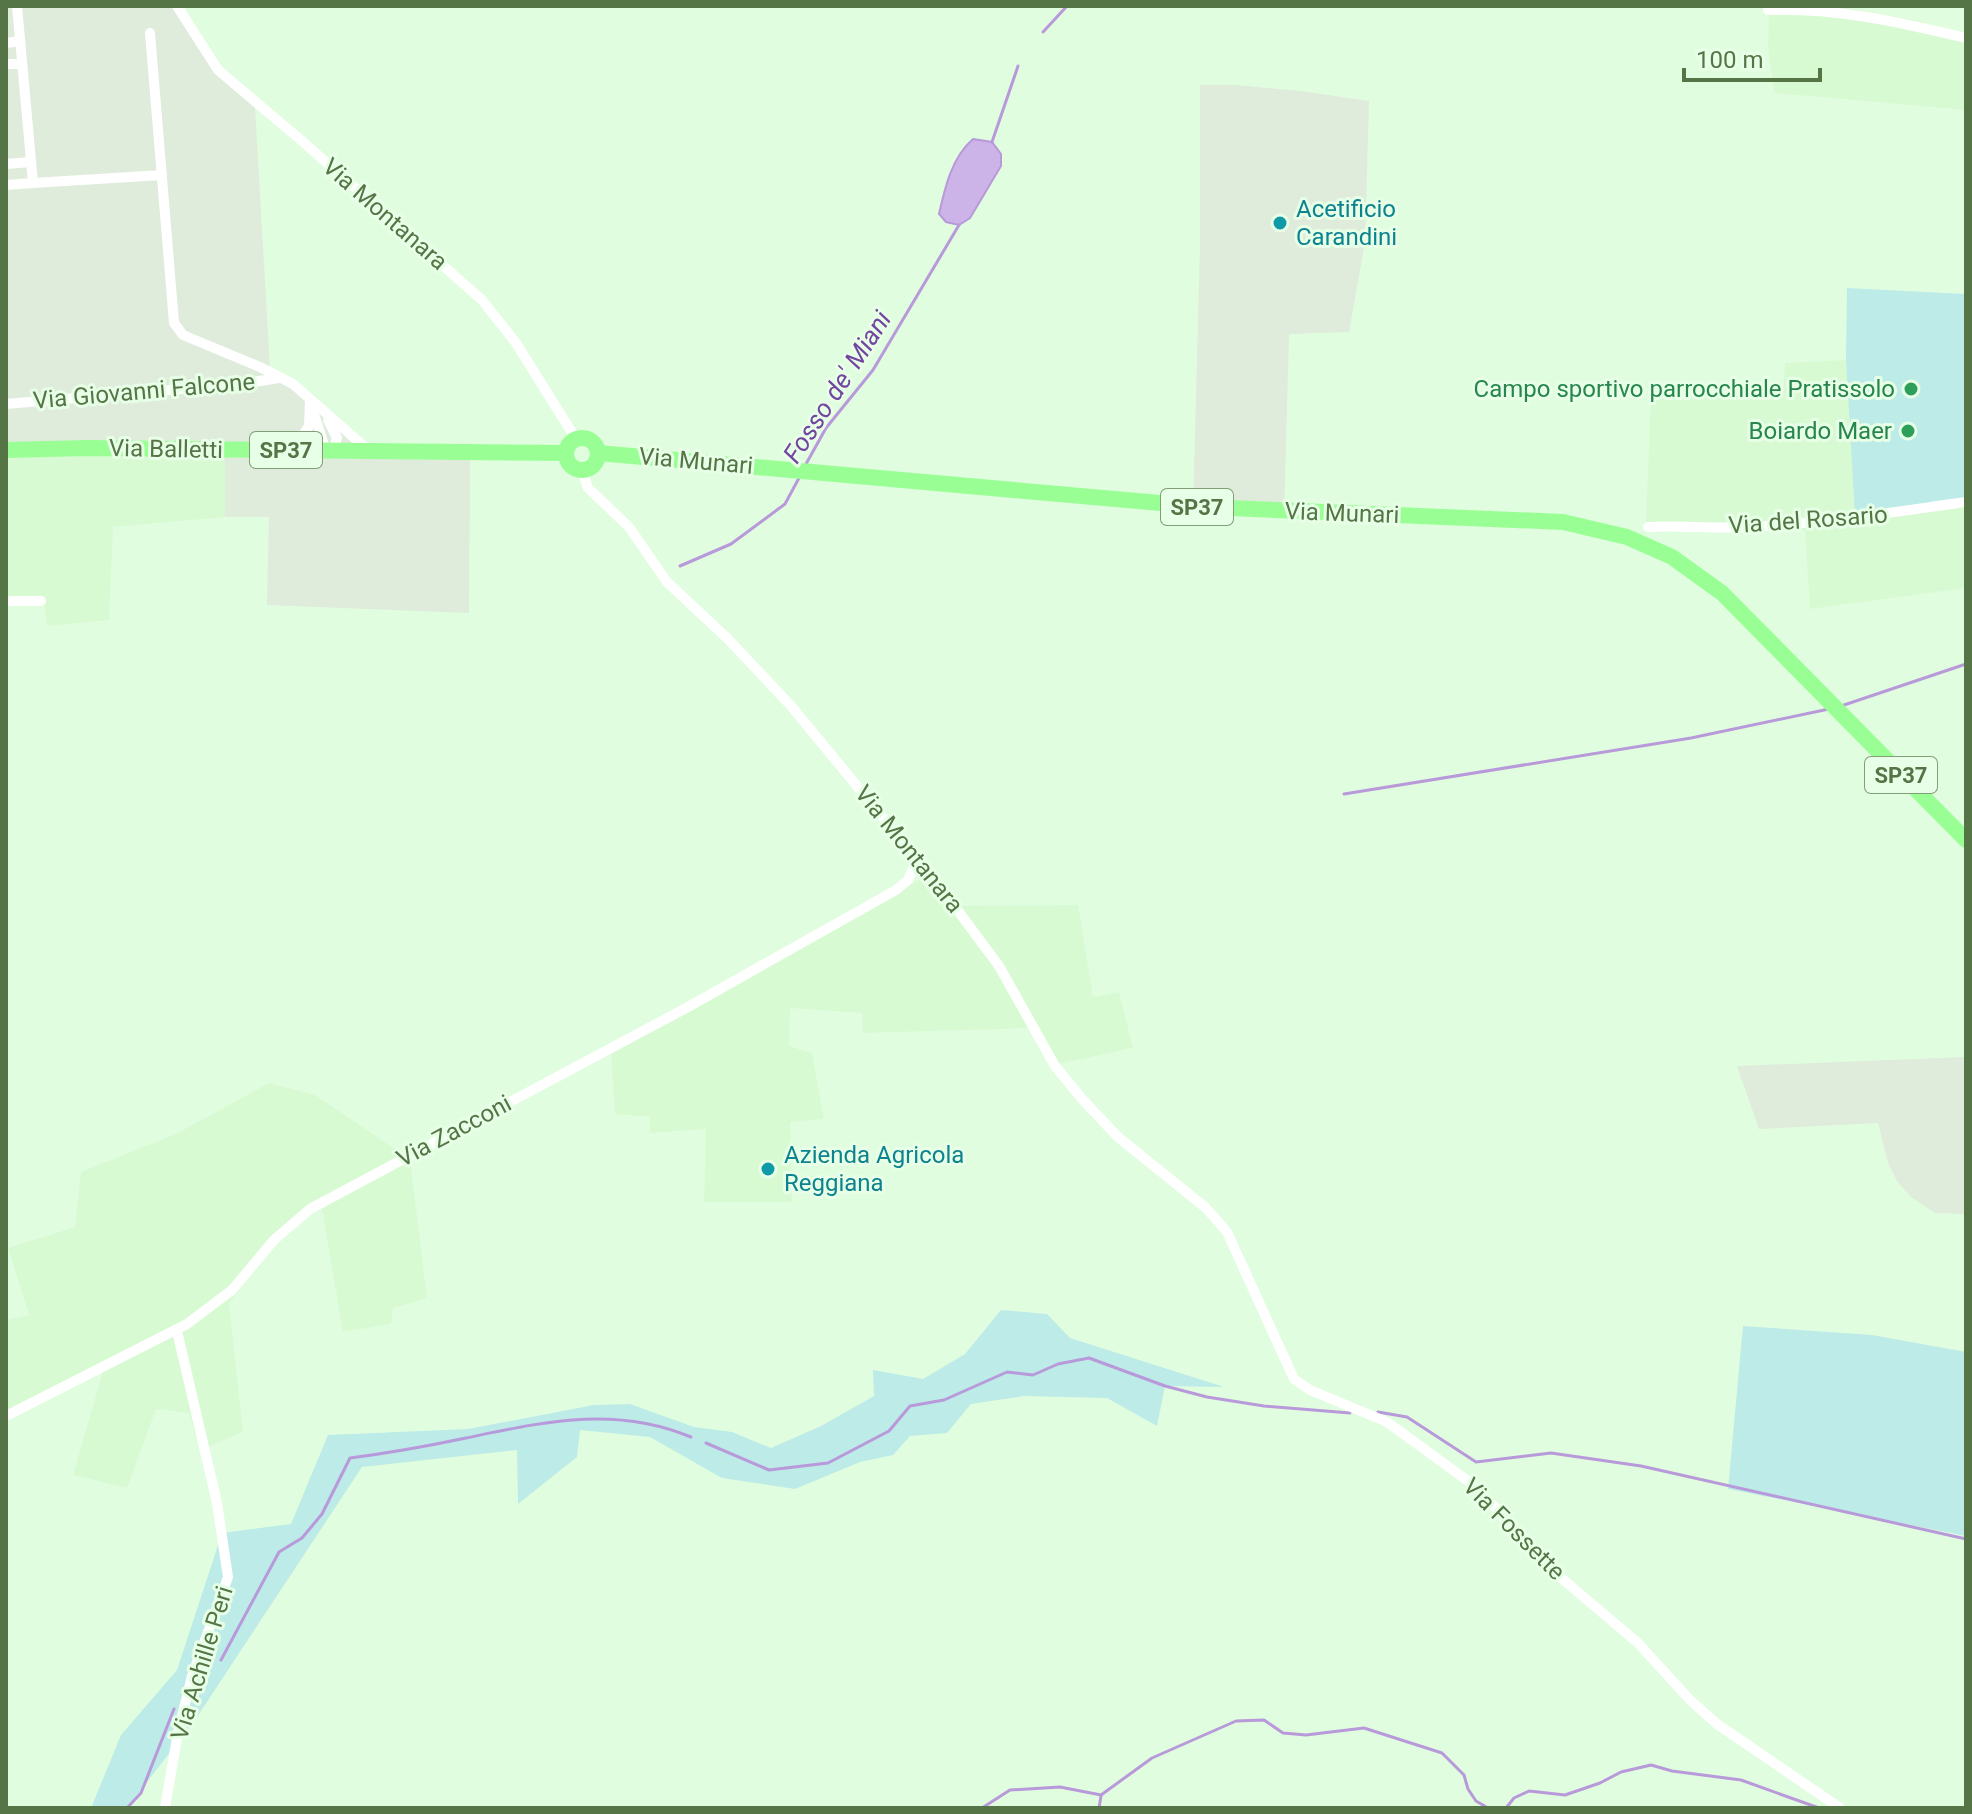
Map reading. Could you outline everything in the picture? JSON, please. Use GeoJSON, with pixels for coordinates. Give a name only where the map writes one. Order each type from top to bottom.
{"type":"FeatureCollection","features":[{"type":"Feature","properties":{"kind":"main road","name":"Via Munari"},"geometry":{"type":"LineString","coordinates":[[576,439],[591,440],[598,453],[1177,505],[1545,521],[1604,530],[1657,549],[1704,578],[1747,617],[1966,840]]}},
{"type":"Feature","properties":{"kind":"main road"},"geometry":{"type":"LineString","coordinates":[[576,439],[568,446],[566,453],[570,465],[582,470],[593,466],[598,453]]}},
{"type":"Feature","properties":{"kind":"main road","name":"Via Balletti"},"geometry":{"type":"LineString","coordinates":[[6,450],[566,453]]}},
{"type":"Feature","properties":{"kind":"street"},"geometry":{"type":"LineString","coordinates":[[17,6],[33,183]]}},
{"type":"Feature","properties":{"kind":"street","name":"Via Montanara"},"geometry":{"type":"LineString","coordinates":[[177,6],[218,70],[482,300],[516,343],[576,439]]}},
{"type":"Feature","properties":{"kind":"street"},"geometry":{"type":"LineString","coordinates":[[1768,10],[1811,8],[1966,38]]}},
{"type":"Feature","properties":{"kind":"street"},"geometry":{"type":"LineString","coordinates":[[150,33],[174,323],[183,335],[281,377],[304,392],[370,452]]}},
{"type":"Feature","properties":{"kind":"street"},"geometry":{"type":"LineString","coordinates":[[6,43],[20,41]]}},
{"type":"Feature","properties":{"kind":"street"},"geometry":{"type":"LineString","coordinates":[[6,64],[22,64]]}},
{"type":"Feature","properties":{"kind":"street"},"geometry":{"type":"LineString","coordinates":[[6,164],[31,162]]}},
{"type":"Feature","properties":{"kind":"street"},"geometry":{"type":"LineString","coordinates":[[6,185],[162,175]]}},
{"type":"Feature","properties":{"kind":"street","name":"Via Giovanni Falcone"},"geometry":{"type":"LineString","coordinates":[[6,404],[240,384],[281,377]]}},
{"type":"Feature","properties":{"kind":"street"},"geometry":{"type":"LineString","coordinates":[[293,451],[309,426],[310,400]]}},
{"type":"Feature","properties":{"kind":"street"},"geometry":{"type":"LineString","coordinates":[[310,400],[330,451]]}},
{"type":"Feature","properties":{"kind":"street"},"geometry":{"type":"LineString","coordinates":[[320,409],[335,428],[337,438],[330,451]]}},
{"type":"Feature","properties":{"kind":"street","name":"Via Montanara"},"geometry":{"type":"LineString","coordinates":[[582,470],[588,488],[629,527],[667,582],[728,639],[792,707],[903,842],[915,864],[941,888],[983,942],[1016,994],[1055,1066],[1083,1100],[1118,1137],[1206,1208],[1227,1232]]}},
{"type":"Feature","properties":{"kind":"street","name":"Via del Rosario"},"geometry":{"type":"LineString","coordinates":[[1648,527],[1742,528],[1807,523],[1966,502]]}},
{"type":"Feature","properties":{"kind":"street"},"geometry":{"type":"LineString","coordinates":[[6,601],[41,601]]}},
{"type":"Feature","properties":{"kind":"street","name":"Via Zacconi"},"geometry":{"type":"LineString","coordinates":[[6,1416],[177,1331],[232,1290],[274,1240],[310,1209],[675,1015],[882,898],[908,880],[915,864]]}},
{"type":"Feature","properties":{"kind":"street","name":"Via Fossette"},"geometry":{"type":"LineString","coordinates":[[1227,1232],[1287,1371],[1294,1379],[1310,1390],[1387,1422],[1468,1481],[1534,1552],[1638,1643],[1690,1700],[1717,1724],[1840,1808]]}},
{"type":"Feature","properties":{"kind":"street","name":"Via Achille Peri"},"geometry":{"type":"LineString","coordinates":[[165,1808],[178,1732],[192,1676],[228,1577],[217,1503],[177,1331]]}},
{"type":"Feature","properties":{"kind":"shaded area"},"geometry":{"type":"Polygon","coordinates":[[[6,6],[172,6],[219,75],[255,108],[270,369],[329,415],[365,456],[470,457],[469,613],[267,605],[269,517],[225,517],[225,455],[6,455],[6,6]]]}},
{"type":"Feature","properties":{"kind":"shaded area"},"geometry":{"type":"Polygon","coordinates":[[[1807,6],[1835,6],[1919,21],[1966,35],[1966,110],[1774,93],[1768,47],[1769,12],[1807,6]]]}},
{"type":"Feature","properties":{"kind":"shaded area"},"geometry":{"type":"Polygon","coordinates":[[[1200,85],[1300,91],[1369,101],[1365,242],[1349,332],[1289,334],[1284,517],[1193,511],[1200,247],[1200,85]]]}},
{"type":"Feature","properties":{"kind":"shaded area"},"geometry":{"type":"Polygon","coordinates":[[[973,139],[992,142],[1001,154],[1001,166],[970,218],[959,225],[946,222],[939,214],[947,183],[960,155],[973,139]]]}},
{"type":"Feature","properties":{"kind":"shaded area","name":"Boiardo Maer"},"geometry":{"type":"Polygon","coordinates":[[[1847,288],[1966,294],[1966,506],[1855,517],[1846,360],[1847,288]]]}},
{"type":"Feature","properties":{"kind":"shaded area"},"geometry":{"type":"Polygon","coordinates":[[[1846,360],[1855,516],[1966,506],[1966,588],[1810,609],[1805,531],[1686,528],[1646,522],[1651,392],[1751,399],[1783,397],[1785,363],[1846,360]]]}},
{"type":"Feature","properties":{"kind":"shaded area"},"geometry":{"type":"Polygon","coordinates":[[[225,454],[225,517],[113,527],[109,620],[47,626],[43,596],[6,596],[6,455],[225,454]]]}},
{"type":"Feature","properties":{"kind":"shaded area"},"geometry":{"type":"Polygon","coordinates":[[[919,880],[931,883],[951,906],[1078,905],[1093,997],[1119,992],[1133,1048],[1053,1065],[1031,1028],[863,1033],[862,1013],[790,1008],[789,1046],[812,1053],[824,1119],[790,1122],[792,1202],[704,1202],[706,1129],[650,1133],[650,1117],[615,1114],[611,1053],[919,880]]]}},
{"type":"Feature","properties":{"kind":"shaded area"},"geometry":{"type":"Polygon","coordinates":[[[1966,1057],[1966,1214],[1935,1213],[1911,1197],[1897,1181],[1888,1163],[1878,1123],[1759,1129],[1737,1066],[1966,1057]]]}},
{"type":"Feature","properties":{"kind":"shaded area"},"geometry":{"type":"Polygon","coordinates":[[[269,1083],[315,1095],[410,1159],[427,1298],[393,1308],[391,1324],[343,1332],[321,1203],[287,1227],[229,1303],[243,1432],[200,1450],[189,1413],[156,1409],[127,1488],[73,1475],[103,1371],[6,1414],[6,1320],[29,1315],[8,1248],[75,1227],[81,1172],[176,1134],[269,1083]]]}},
{"type":"Feature","properties":{"kind":"shaded area"},"geometry":{"type":"Polygon","coordinates":[[[1001,1310],[1047,1314],[1070,1338],[1224,1387],[1165,1386],[1157,1426],[1107,1398],[1024,1396],[971,1404],[947,1433],[910,1436],[893,1455],[860,1462],[795,1489],[722,1478],[650,1437],[580,1430],[577,1457],[518,1504],[517,1450],[362,1467],[195,1720],[127,1808],[91,1808],[121,1735],[177,1670],[222,1533],[291,1524],[328,1435],[468,1429],[594,1405],[630,1404],[694,1427],[732,1432],[771,1448],[821,1426],[874,1396],[873,1370],[923,1379],[965,1354],[1001,1310]]]}},
{"type":"Feature","properties":{"kind":"shaded area"},"geometry":{"type":"Polygon","coordinates":[[[1743,1326],[1872,1335],[1966,1352],[1966,1536],[1728,1489],[1743,1326]]]}},
{"type":"Feature","properties":{"kind":"waterway","name":"Fosso de' Miani"},"geometry":{"type":"LineString","coordinates":[[1043,32],[1067,6]]}},
{"type":"Feature","properties":{"kind":"waterway","name":"Fosso de' Miani"},"geometry":{"type":"LineString","coordinates":[[992,142],[1018,66]]}},
{"type":"Feature","properties":{"kind":"waterway","name":"Fosso de' Miani"},"geometry":{"type":"LineString","coordinates":[[806,464],[826,428],[873,370],[959,225]]}},
{"type":"Feature","properties":{"kind":"waterway","name":"Fosso de' Miani"},"geometry":{"type":"LineString","coordinates":[[680,566],[731,544],[785,504],[799,478]]}},
{"type":"Feature","properties":{"kind":"waterway"},"geometry":{"type":"LineString","coordinates":[[1844,705],[1966,664]]}},
{"type":"Feature","properties":{"kind":"waterway"},"geometry":{"type":"LineString","coordinates":[[1344,794],[1691,738],[1829,709]]}},
{"type":"Feature","properties":{"kind":"waterway"},"geometry":{"type":"LineString","coordinates":[[706,1443],[769,1470],[828,1463],[889,1431],[910,1406],[944,1400],[1007,1372],[1033,1375],[1058,1364],[1089,1358],[1165,1386],[1207,1397],[1264,1406],[1350,1413]]}},
{"type":"Feature","properties":{"kind":"waterway"},"geometry":{"type":"LineString","coordinates":[[1378,1412],[1407,1417],[1476,1462],[1551,1453],[1641,1466],[1966,1539]]}},
{"type":"Feature","properties":{"kind":"waterway"},"geometry":{"type":"LineString","coordinates":[[221,1660],[279,1552],[302,1538],[322,1514],[350,1458],[551,1422],[579,1420],[634,1421],[691,1437]]}},
{"type":"Feature","properties":{"kind":"waterway"},"geometry":{"type":"LineString","coordinates":[[127,1808],[141,1793],[174,1709]]}},
{"type":"Feature","properties":{"kind":"waterway"},"geometry":{"type":"LineString","coordinates":[[982,1808],[1010,1790],[1060,1787],[1101,1795],[1152,1758],[1236,1721],[1264,1720],[1283,1733],[1306,1735],[1364,1728],[1442,1753],[1464,1775],[1476,1801],[1488,1808]]}},
{"type":"Feature","properties":{"kind":"waterway"},"geometry":{"type":"LineString","coordinates":[[1506,1808],[1514,1798],[1529,1791],[1565,1795],[1621,1772],[1651,1765],[1672,1771],[1741,1780],[1819,1808]]}},
{"type":"Feature","properties":{"kind":"waterway"},"geometry":{"type":"LineString","coordinates":[[1099,1808],[1101,1796]]}},
{"type":"Feature","properties":{"kind":"place","name":"Acetificio Carandini"},"geometry":{"type":"Point","coordinates":[1280,223]}},
{"type":"Feature","properties":{"kind":"place","name":"Campo sportivo parrocchiale Pratissolo"},"geometry":{"type":"Point","coordinates":[1911,389]}},
{"type":"Feature","properties":{"kind":"place","name":"Boiardo Maer"},"geometry":{"type":"Point","coordinates":[1908,431]}},
{"type":"Feature","properties":{"kind":"place","name":"Azienda Agricola Reggiana"},"geometry":{"type":"Point","coordinates":[768,1169]}}]}
